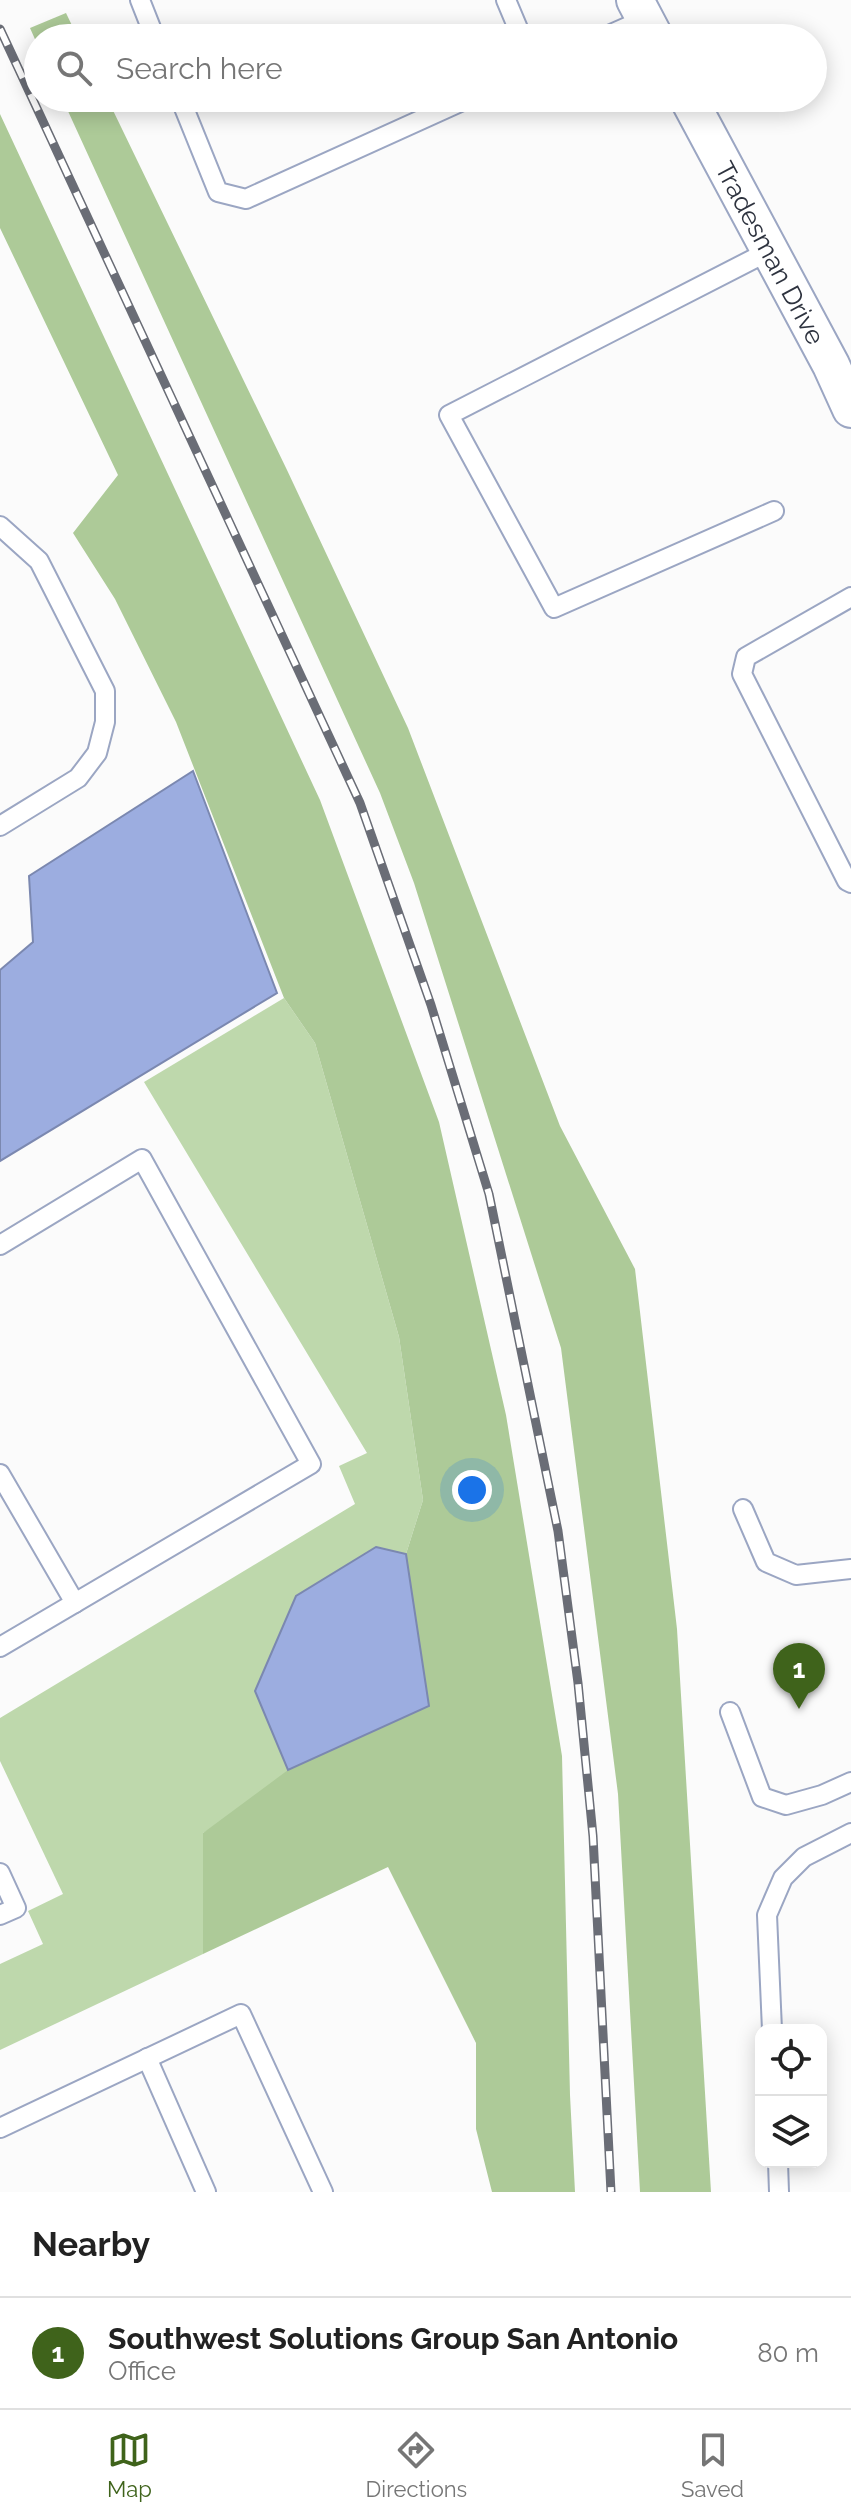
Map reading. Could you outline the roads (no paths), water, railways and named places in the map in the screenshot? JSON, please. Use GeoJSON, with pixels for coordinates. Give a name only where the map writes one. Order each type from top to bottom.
{"type":"FeatureCollection","features":[{"type":"Feature","properties":{"kind":"street","name":"Tradesman Drive"},"geometry":{"type":"LineString","coordinates":[[695,112],[851,409]]}},
{"type":"Feature","properties":{"kind":"lane"},"geometry":{"type":"LineString","coordinates":[[140,0],[149,24]]}},
{"type":"Feature","properties":{"kind":"lane"},"geometry":{"type":"LineString","coordinates":[[506,0],[516,24]]}},
{"type":"Feature","properties":{"kind":"lane"},"geometry":{"type":"LineString","coordinates":[[186,112],[218,192],[246,199],[438,112]]}},
{"type":"Feature","properties":{"kind":"lane"},"geometry":{"type":"LineString","coordinates":[[769,251],[449,415],[554,608],[774,511]]}},
{"type":"Feature","properties":{"kind":"lane"},"geometry":{"type":"LineString","coordinates":[[0,526],[39,561],[105,691],[105,722],[97,753],[78,778],[0,826]]}},
{"type":"Feature","properties":{"kind":"lane"},"geometry":{"type":"LineString","coordinates":[[851,597],[746,657],[742,674],[847,881],[851,883]]}},
{"type":"Feature","properties":{"kind":"lane"},"geometry":{"type":"LineString","coordinates":[[0,1245],[142,1159],[311,1464],[0,1647]]}},
{"type":"Feature","properties":{"kind":"lane"},"geometry":{"type":"LineString","coordinates":[[0,1474],[75,1603]]}},
{"type":"Feature","properties":{"kind":"lane"},"geometry":{"type":"LineString","coordinates":[[743,1509],[766,1562],[796,1575],[851,1569]]}},
{"type":"Feature","properties":{"kind":"lane"},"geometry":{"type":"LineString","coordinates":[[730,1712],[762,1797],[786,1805],[822,1795],[851,1782]]}},
{"type":"Feature","properties":{"kind":"lane"},"geometry":{"type":"LineString","coordinates":[[772,2024],[767,1915],[783,1878],[804,1857],[851,1833]]}},
{"type":"Feature","properties":{"kind":"lane"},"geometry":{"type":"LineString","coordinates":[[0,1873],[16,1908],[0,1915]]}},
{"type":"Feature","properties":{"kind":"lane"},"geometry":{"type":"LineString","coordinates":[[0,2128],[241,2014],[323,2192]]}},
{"type":"Feature","properties":{"kind":"lane"},"geometry":{"type":"LineString","coordinates":[[147,2058],[206,2192]]}},
{"type":"Feature","properties":{"kind":"lane"},"geometry":{"type":"LineString","coordinates":[[778,2168],[779,2192]]}},
{"type":"Feature","properties":{"kind":"water"},"geometry":{"type":"Polygon","coordinates":[[[193,771],[277,993],[0,1161],[0,970],[33,942],[29,876],[193,771]]]}},
{"type":"Feature","properties":{"kind":"water"},"geometry":{"type":"Polygon","coordinates":[[[376,1547],[406,1554],[429,1706],[288,1770],[255,1691],[296,1596],[376,1547]]]}},
{"type":"Feature","properties":{"kind":"railway"},"geometry":{"type":"LineString","coordinates":[[0,29],[24,81]]}},
{"type":"Feature","properties":{"kind":"railway"},"geometry":{"type":"LineString","coordinates":[[39,112],[360,803],[431,1005],[489,1194],[558,1531],[578,1683],[593,1836],[611,2192]]}},
{"type":"Feature","properties":{"kind":"place","name":"Southwest Solutions Group San Antonio"},"geometry":{"type":"Point","coordinates":[799,1709]}}]}
